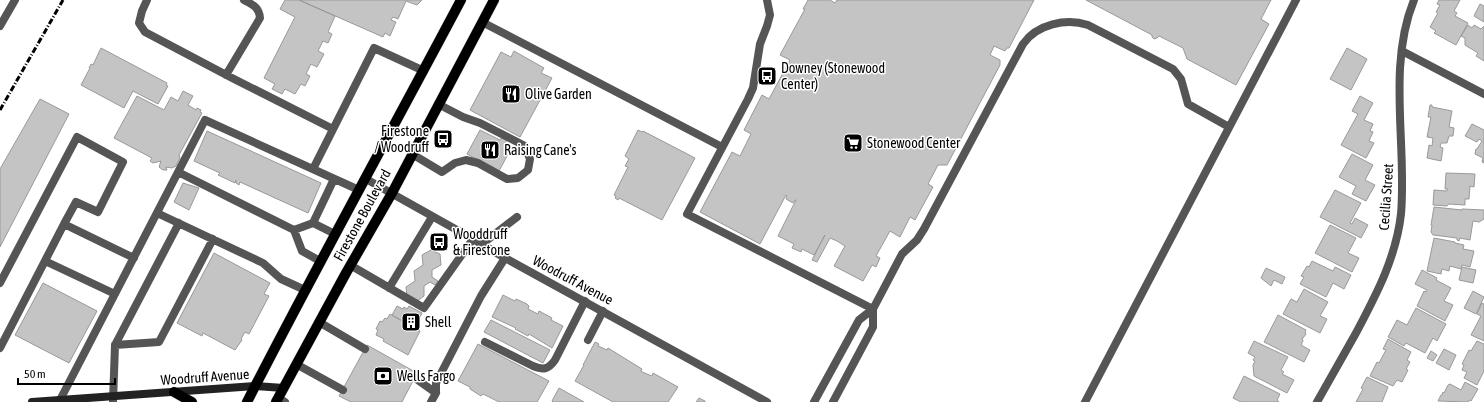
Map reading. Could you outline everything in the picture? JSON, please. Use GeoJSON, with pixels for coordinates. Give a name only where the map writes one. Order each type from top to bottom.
{"type":"FeatureCollection","features":[{"type":"Feature","properties":{"kind":"main road","name":"Firestone Boulevard"},"geometry":{"type":"LineString","coordinates":[[247,402],[320,261],[366,179],[461,0]]}},
{"type":"Feature","properties":{"kind":"main road","name":"Firestone Boulevard"},"geometry":{"type":"LineString","coordinates":[[280,401],[284,388],[296,364],[350,265],[392,193],[494,0]]}},
{"type":"Feature","properties":{"kind":"main road","name":"Woodruff Avenue"},"geometry":{"type":"LineString","coordinates":[[32,402],[113,399],[174,392],[255,386],[284,388]]}},
{"type":"Feature","properties":{"kind":"main road"},"geometry":{"type":"LineString","coordinates":[[174,392],[192,402]]}},
{"type":"Feature","properties":{"kind":"street"},"geometry":{"type":"LineString","coordinates":[[0,26],[15,0]]}},
{"type":"Feature","properties":{"kind":"street"},"geometry":{"type":"LineString","coordinates":[[147,0],[139,23],[145,32],[333,129]]}},
{"type":"Feature","properties":{"kind":"street"},"geometry":{"type":"LineString","coordinates":[[226,75],[260,18],[257,8],[244,0]]}},
{"type":"Feature","properties":{"kind":"street"},"geometry":{"type":"LineString","coordinates":[[767,0],[770,15],[760,44],[753,88],[687,214],[873,309]]}},
{"type":"Feature","properties":{"kind":"street"},"geometry":{"type":"LineString","coordinates":[[1085,402],[1296,0]]}},
{"type":"Feature","properties":{"kind":"street","name":"Cecilia Street"},"geometry":{"type":"LineString","coordinates":[[1317,402],[1377,295],[1388,268],[1396,242],[1402,188],[1400,78],[1402,51],[1405,28],[1414,0]]}},
{"type":"Feature","properties":{"kind":"street"},"geometry":{"type":"LineString","coordinates":[[814,402],[858,320],[873,309],[902,254],[917,240],[924,229],[1023,44],[1031,35],[1045,27],[1065,21],[1075,21],[1088,24],[1173,69],[1178,74],[1188,104],[1229,127]]}},
{"type":"Feature","properties":{"kind":"street"},"geometry":{"type":"LineString","coordinates":[[482,22],[722,147]]}},
{"type":"Feature","properties":{"kind":"street"},"geometry":{"type":"LineString","coordinates":[[313,169],[374,48],[424,71]]}},
{"type":"Feature","properties":{"kind":"street"},"geometry":{"type":"LineString","coordinates":[[1402,51],[1484,94]]}},
{"type":"Feature","properties":{"kind":"street"},"geometry":{"type":"LineString","coordinates":[[412,154],[442,172],[456,163],[466,160],[478,163],[507,179],[518,178],[528,170],[530,158],[525,146],[438,104]]}},
{"type":"Feature","properties":{"kind":"street"},"geometry":{"type":"LineString","coordinates":[[60,400],[205,120],[359,190]]}},
{"type":"Feature","properties":{"kind":"street"},"geometry":{"type":"LineString","coordinates":[[0,283],[77,137],[123,162],[98,212],[76,202],[0,348]]}},
{"type":"Feature","properties":{"kind":"street"},"geometry":{"type":"LineString","coordinates":[[178,172],[294,230],[302,251],[320,261]]}},
{"type":"Feature","properties":{"kind":"street"},"geometry":{"type":"LineString","coordinates":[[294,230],[313,223],[334,179]]}},
{"type":"Feature","properties":{"kind":"street","name":"Woodruff Avenue"},"geometry":{"type":"LineString","coordinates":[[366,179],[432,217],[473,238],[505,258],[767,402]]}},
{"type":"Feature","properties":{"kind":"street"},"geometry":{"type":"LineString","coordinates":[[157,213],[263,263],[281,279],[305,290]]}},
{"type":"Feature","properties":{"kind":"street"},"geometry":{"type":"LineString","coordinates":[[389,288],[432,217]]}},
{"type":"Feature","properties":{"kind":"street"},"geometry":{"type":"LineString","coordinates":[[482,244],[517,217]]}},
{"type":"Feature","properties":{"kind":"street"},"geometry":{"type":"LineString","coordinates":[[113,399],[115,345],[179,223]]}},
{"type":"Feature","properties":{"kind":"street"},"geometry":{"type":"LineString","coordinates":[[313,223],[335,234]]}},
{"type":"Feature","properties":{"kind":"street"},"geometry":{"type":"LineString","coordinates":[[64,224],[134,258]]}},
{"type":"Feature","properties":{"kind":"street"},"geometry":{"type":"LineString","coordinates":[[350,265],[423,308],[473,238]]}},
{"type":"Feature","properties":{"kind":"street"},"geometry":{"type":"LineString","coordinates":[[115,345],[158,342],[213,239]]}},
{"type":"Feature","properties":{"kind":"street"},"geometry":{"type":"LineString","coordinates":[[431,402],[436,393],[436,383],[481,296],[505,258]]}},
{"type":"Feature","properties":{"kind":"street"},"geometry":{"type":"LineString","coordinates":[[45,261],[115,294]]}},
{"type":"Feature","properties":{"kind":"street"},"geometry":{"type":"LineString","coordinates":[[485,342],[540,369],[551,367],[585,301]]}},
{"type":"Feature","properties":{"kind":"street"},"geometry":{"type":"LineString","coordinates":[[833,402],[873,327],[873,309]]}},
{"type":"Feature","properties":{"kind":"street"},"geometry":{"type":"LineString","coordinates":[[588,340],[603,311]]}},
{"type":"Feature","properties":{"kind":"street"},"geometry":{"type":"LineString","coordinates":[[319,322],[364,349]]}},
{"type":"Feature","properties":{"kind":"street"},"geometry":{"type":"LineString","coordinates":[[296,364],[342,390]]}},
{"type":"Feature","properties":{"kind":"street"},"geometry":{"type":"LineString","coordinates":[[415,378],[436,393]]}},
{"type":"Feature","properties":{"kind":"building"},"geometry":{"type":"Polygon","coordinates":[[[285,0],[299,0],[335,16],[328,32],[332,34],[328,43],[323,41],[318,51],[324,54],[317,67],[311,64],[306,74],[310,76],[305,86],[301,84],[295,94],[285,89],[282,94],[272,89],[275,84],[264,78],[295,17],[280,9],[285,0]]]}},
{"type":"Feature","properties":{"kind":"building"},"geometry":{"type":"Polygon","coordinates":[[[299,0],[422,0],[417,5],[406,1],[398,19],[393,17],[391,20],[396,22],[390,36],[385,33],[383,37],[299,0]]]}},
{"type":"Feature","properties":{"kind":"building","name":"Stonewood Center"},"geometry":{"type":"Polygon","coordinates":[[[808,0],[830,0],[835,3],[837,0],[1034,0],[1009,48],[1005,51],[994,46],[990,55],[1000,60],[1000,65],[947,165],[938,165],[928,184],[933,187],[915,220],[910,217],[900,237],[890,231],[876,256],[880,258],[876,267],[872,265],[863,281],[834,266],[845,246],[837,241],[830,238],[817,262],[812,260],[825,235],[814,255],[802,249],[801,252],[792,248],[794,244],[778,236],[796,200],[793,203],[786,199],[786,195],[760,244],[700,212],[732,152],[740,156],[751,134],[744,130],[762,95],[769,99],[790,60],[780,55],[805,9],[803,9],[808,0]]]}},
{"type":"Feature","properties":{"kind":"building"},"geometry":{"type":"Polygon","coordinates":[[[1086,0],[1271,0],[1261,19],[1269,24],[1236,85],[1187,59],[1183,48],[1159,36],[1154,39],[1152,35],[1086,0]]]}},
{"type":"Feature","properties":{"kind":"building"},"geometry":{"type":"Polygon","coordinates":[[[1439,0],[1460,0],[1454,11],[1457,13],[1455,16],[1468,23],[1456,45],[1434,33],[1436,31],[1430,27],[1438,13],[1436,12],[1440,5],[1437,4],[1439,0]]]}},
{"type":"Feature","properties":{"kind":"building"},"geometry":{"type":"Polygon","coordinates":[[[1480,4],[1484,6],[1484,22],[1474,16],[1480,4]]]}},
{"type":"Feature","properties":{"kind":"building"},"geometry":{"type":"Polygon","coordinates":[[[1468,25],[1472,28],[1474,25],[1481,29],[1484,26],[1484,61],[1476,56],[1478,53],[1465,45],[1465,38],[1461,36],[1468,25]]]}},
{"type":"Feature","properties":{"kind":"building"},"geometry":{"type":"Polygon","coordinates":[[[101,48],[167,83],[166,85],[168,86],[158,104],[133,91],[124,108],[81,85],[101,48]]]}},
{"type":"Feature","properties":{"kind":"building"},"geometry":{"type":"Polygon","coordinates":[[[1347,48],[1367,59],[1351,90],[1330,79],[1347,48]]]}},
{"type":"Feature","properties":{"kind":"building","name":"Olive Garden"},"geometry":{"type":"Polygon","coordinates":[[[514,51],[544,68],[541,73],[552,78],[520,137],[470,110],[501,52],[511,57],[514,51]]]}},
{"type":"Feature","properties":{"kind":"building"},"geometry":{"type":"Polygon","coordinates":[[[183,91],[193,96],[188,105],[196,110],[197,108],[201,110],[200,112],[202,113],[179,155],[180,158],[176,166],[172,168],[166,167],[167,170],[163,170],[159,167],[161,161],[153,163],[150,161],[152,158],[114,138],[137,96],[164,110],[171,97],[178,101],[183,91]]]}},
{"type":"Feature","properties":{"kind":"building"},"geometry":{"type":"Polygon","coordinates":[[[1360,96],[1373,103],[1364,120],[1373,124],[1370,131],[1373,132],[1369,141],[1374,143],[1366,158],[1341,145],[1358,114],[1352,111],[1360,96]]]}},
{"type":"Feature","properties":{"kind":"building"},"geometry":{"type":"Polygon","coordinates":[[[40,99],[69,114],[0,247],[0,169],[40,99]]]}},
{"type":"Feature","properties":{"kind":"building"},"geometry":{"type":"Polygon","coordinates":[[[1430,105],[1432,105],[1432,107],[1452,111],[1449,127],[1454,128],[1453,136],[1449,136],[1447,143],[1441,143],[1440,147],[1443,148],[1441,161],[1427,158],[1429,145],[1432,146],[1433,138],[1427,137],[1431,117],[1428,117],[1430,105]]]}},
{"type":"Feature","properties":{"kind":"building"},"geometry":{"type":"Polygon","coordinates":[[[1472,124],[1484,130],[1484,163],[1482,162],[1483,158],[1475,154],[1476,149],[1482,141],[1479,139],[1477,142],[1465,136],[1472,124]]]}},
{"type":"Feature","properties":{"kind":"building","name":"Raising Cane's"},"geometry":{"type":"Polygon","coordinates":[[[480,130],[500,140],[502,137],[507,140],[505,143],[512,147],[499,171],[467,154],[480,130]]]}},
{"type":"Feature","properties":{"kind":"building"},"geometry":{"type":"Polygon","coordinates":[[[638,130],[643,131],[695,158],[662,220],[619,198],[618,200],[614,195],[628,167],[625,166],[629,159],[625,156],[638,130]]]}},
{"type":"Feature","properties":{"kind":"building"},"geometry":{"type":"Polygon","coordinates":[[[207,131],[321,183],[308,213],[240,182],[239,185],[236,183],[236,180],[235,183],[218,175],[220,173],[194,161],[207,131]]]}},
{"type":"Feature","properties":{"kind":"building"},"geometry":{"type":"Polygon","coordinates":[[[1352,154],[1373,165],[1365,180],[1375,185],[1366,201],[1352,194],[1356,186],[1339,177],[1352,154]]]}},
{"type":"Feature","properties":{"kind":"building"},"geometry":{"type":"Polygon","coordinates":[[[1446,173],[1475,174],[1474,187],[1470,186],[1469,199],[1465,199],[1465,205],[1433,205],[1434,190],[1447,191],[1448,189],[1445,189],[1446,173]]]}},
{"type":"Feature","properties":{"kind":"building"},"geometry":{"type":"Polygon","coordinates":[[[183,183],[199,188],[189,210],[174,202],[183,183]]]}},
{"type":"Feature","properties":{"kind":"building"},"geometry":{"type":"Polygon","coordinates":[[[1335,190],[1361,203],[1350,223],[1352,224],[1355,218],[1368,225],[1361,238],[1320,217],[1335,190]]]}},
{"type":"Feature","properties":{"kind":"building"},"geometry":{"type":"Polygon","coordinates":[[[1434,207],[1462,210],[1484,210],[1484,219],[1479,222],[1473,221],[1470,240],[1460,238],[1459,241],[1457,238],[1433,235],[1431,232],[1431,225],[1434,207]]]}},
{"type":"Feature","properties":{"kind":"building"},"geometry":{"type":"Polygon","coordinates":[[[1330,225],[1356,238],[1348,253],[1359,258],[1352,272],[1315,253],[1330,225]]]}},
{"type":"Feature","properties":{"kind":"building"},"geometry":{"type":"Polygon","coordinates":[[[1434,238],[1455,242],[1464,245],[1463,249],[1474,251],[1470,267],[1462,265],[1461,269],[1450,266],[1449,271],[1442,269],[1441,274],[1427,271],[1434,238]]]}},
{"type":"Feature","properties":{"kind":"building","name":"Shell"},"geometry":{"type":"Polygon","coordinates":[[[431,250],[440,254],[441,265],[432,270],[432,277],[438,281],[435,285],[430,282],[424,286],[424,296],[416,302],[407,297],[406,287],[415,281],[414,271],[423,265],[422,255],[431,250]]]}},
{"type":"Feature","properties":{"kind":"building"},"geometry":{"type":"Polygon","coordinates":[[[214,253],[270,283],[264,294],[269,296],[249,334],[245,332],[241,339],[242,340],[235,350],[203,333],[202,336],[177,323],[214,253]]]}},
{"type":"Feature","properties":{"kind":"building"},"geometry":{"type":"Polygon","coordinates":[[[1312,261],[1333,271],[1335,267],[1351,275],[1344,289],[1333,283],[1326,297],[1300,284],[1304,277],[1301,276],[1312,261]]]}},
{"type":"Feature","properties":{"kind":"building"},"geometry":{"type":"Polygon","coordinates":[[[1462,267],[1476,270],[1473,283],[1459,280],[1462,267]]]}},
{"type":"Feature","properties":{"kind":"building"},"geometry":{"type":"Polygon","coordinates":[[[1266,268],[1285,277],[1282,284],[1274,280],[1271,286],[1261,278],[1266,268]]]}},
{"type":"Feature","properties":{"kind":"building"},"geometry":{"type":"Polygon","coordinates":[[[1422,270],[1451,288],[1444,301],[1453,305],[1445,321],[1417,306],[1424,291],[1426,292],[1427,290],[1415,284],[1422,270]]]}},
{"type":"Feature","properties":{"kind":"building"},"geometry":{"type":"Polygon","coordinates":[[[43,283],[97,311],[69,363],[15,335],[43,283]]]}},
{"type":"Feature","properties":{"kind":"building"},"geometry":{"type":"Polygon","coordinates":[[[1304,289],[1328,302],[1320,316],[1327,319],[1320,333],[1283,314],[1291,299],[1297,302],[1304,289]]]}},
{"type":"Feature","properties":{"kind":"building"},"geometry":{"type":"Polygon","coordinates":[[[1473,291],[1484,297],[1476,314],[1464,308],[1473,291]]]}},
{"type":"Feature","properties":{"kind":"building"},"geometry":{"type":"Polygon","coordinates":[[[503,295],[515,301],[516,299],[527,304],[529,306],[528,309],[538,314],[539,311],[552,318],[551,320],[563,326],[552,348],[529,334],[528,336],[515,329],[516,328],[492,317],[503,295]]]}},
{"type":"Feature","properties":{"kind":"building"},"geometry":{"type":"Polygon","coordinates":[[[1482,303],[1484,304],[1484,341],[1471,335],[1481,316],[1477,314],[1482,303]]]}},
{"type":"Feature","properties":{"kind":"building","name":"Shell"},"geometry":{"type":"Polygon","coordinates":[[[397,306],[407,309],[409,306],[422,313],[415,328],[392,315],[397,306]]]}},
{"type":"Feature","properties":{"kind":"building"},"geometry":{"type":"Polygon","coordinates":[[[1416,308],[1446,324],[1437,341],[1433,338],[1425,353],[1406,343],[1404,346],[1388,337],[1397,320],[1407,325],[1416,308]]]}},
{"type":"Feature","properties":{"kind":"building"},"geometry":{"type":"Polygon","coordinates":[[[390,314],[420,331],[408,355],[383,341],[384,339],[376,335],[378,330],[376,329],[380,321],[382,322],[385,318],[387,319],[390,314]]]}},
{"type":"Feature","properties":{"kind":"building"},"geometry":{"type":"Polygon","coordinates":[[[1278,315],[1306,330],[1306,334],[1302,338],[1303,341],[1301,345],[1310,350],[1304,362],[1264,342],[1278,315]]]}},
{"type":"Feature","properties":{"kind":"building"},"geometry":{"type":"Polygon","coordinates":[[[491,320],[550,350],[543,363],[484,332],[491,320]]]}},
{"type":"Feature","properties":{"kind":"building"},"geometry":{"type":"Polygon","coordinates":[[[1388,339],[1411,352],[1407,360],[1410,362],[1406,369],[1408,370],[1402,382],[1397,380],[1393,386],[1370,376],[1377,362],[1379,363],[1386,350],[1383,349],[1388,339]]]}},
{"type":"Feature","properties":{"kind":"building"},"geometry":{"type":"Polygon","coordinates":[[[1254,341],[1288,357],[1281,370],[1284,372],[1282,374],[1294,380],[1287,393],[1254,376],[1253,365],[1255,361],[1253,360],[1255,357],[1248,353],[1254,341]]]}},
{"type":"Feature","properties":{"kind":"building"},"geometry":{"type":"Polygon","coordinates":[[[1477,341],[1484,344],[1484,371],[1477,385],[1464,378],[1467,372],[1462,370],[1464,365],[1462,364],[1469,350],[1471,351],[1477,341]]]}},
{"type":"Feature","properties":{"kind":"building"},"geometry":{"type":"Polygon","coordinates":[[[595,342],[599,344],[598,346],[607,350],[608,348],[642,369],[642,372],[652,376],[653,373],[678,387],[668,402],[613,402],[575,381],[595,342]]]}},
{"type":"Feature","properties":{"kind":"building"},"geometry":{"type":"Polygon","coordinates":[[[478,344],[549,381],[537,402],[499,402],[483,394],[481,396],[470,389],[470,387],[458,381],[478,344]]]}},
{"type":"Feature","properties":{"kind":"building","name":"Wells Fargo"},"geometry":{"type":"Polygon","coordinates":[[[367,345],[417,373],[402,402],[351,402],[339,396],[367,345]]]}},
{"type":"Feature","properties":{"kind":"building"},"geometry":{"type":"Polygon","coordinates":[[[1444,349],[1456,355],[1449,370],[1436,363],[1444,349]]]}},
{"type":"Feature","properties":{"kind":"building"},"geometry":{"type":"Polygon","coordinates":[[[1431,351],[1437,355],[1433,361],[1427,358],[1431,351]]]}},
{"type":"Feature","properties":{"kind":"building"},"geometry":{"type":"Polygon","coordinates":[[[1244,376],[1280,394],[1277,400],[1279,402],[1241,402],[1233,398],[1244,376]]]}},
{"type":"Feature","properties":{"kind":"building"},"geometry":{"type":"Polygon","coordinates":[[[1367,377],[1388,387],[1382,402],[1356,402],[1367,377]]]}},
{"type":"Feature","properties":{"kind":"building"},"geometry":{"type":"Polygon","coordinates":[[[1465,382],[1478,389],[1471,401],[1438,401],[1448,385],[1450,384],[1461,390],[1465,382]]]}},
{"type":"Feature","properties":{"kind":"building"},"geometry":{"type":"Polygon","coordinates":[[[559,388],[584,402],[553,402],[552,401],[559,388]]]}},
{"type":"Feature","properties":{"kind":"building"},"geometry":{"type":"Polygon","coordinates":[[[699,398],[705,401],[705,402],[696,402],[699,398]]]}},
{"type":"Feature","properties":{"kind":"railway"},"geometry":{"type":"LineString","coordinates":[[0,110],[63,0]]}},
{"type":"Feature","properties":{"kind":"place","name":"Downey (Stonewood Center)"},"geometry":{"type":"Point","coordinates":[767,76]}},
{"type":"Feature","properties":{"kind":"place","name":"Olive Garden"},"geometry":{"type":"Point","coordinates":[511,94]}},
{"type":"Feature","properties":{"kind":"place","name":"Firestone / Woodruff"},"geometry":{"type":"Point","coordinates":[443,139]}},
{"type":"Feature","properties":{"kind":"place","name":"Stonewood Center"},"geometry":{"type":"Point","coordinates":[853,143]}},
{"type":"Feature","properties":{"kind":"place","name":"Raising Cane's"},"geometry":{"type":"Point","coordinates":[490,150]}},
{"type":"Feature","properties":{"kind":"place","name":"Wooddruff & Firestone"},"geometry":{"type":"Point","coordinates":[439,242]}},
{"type":"Feature","properties":{"kind":"place","name":"Shell"},"geometry":{"type":"Point","coordinates":[411,322]}},
{"type":"Feature","properties":{"kind":"place","name":"Wells Fargo"},"geometry":{"type":"Point","coordinates":[383,376]}}]}
